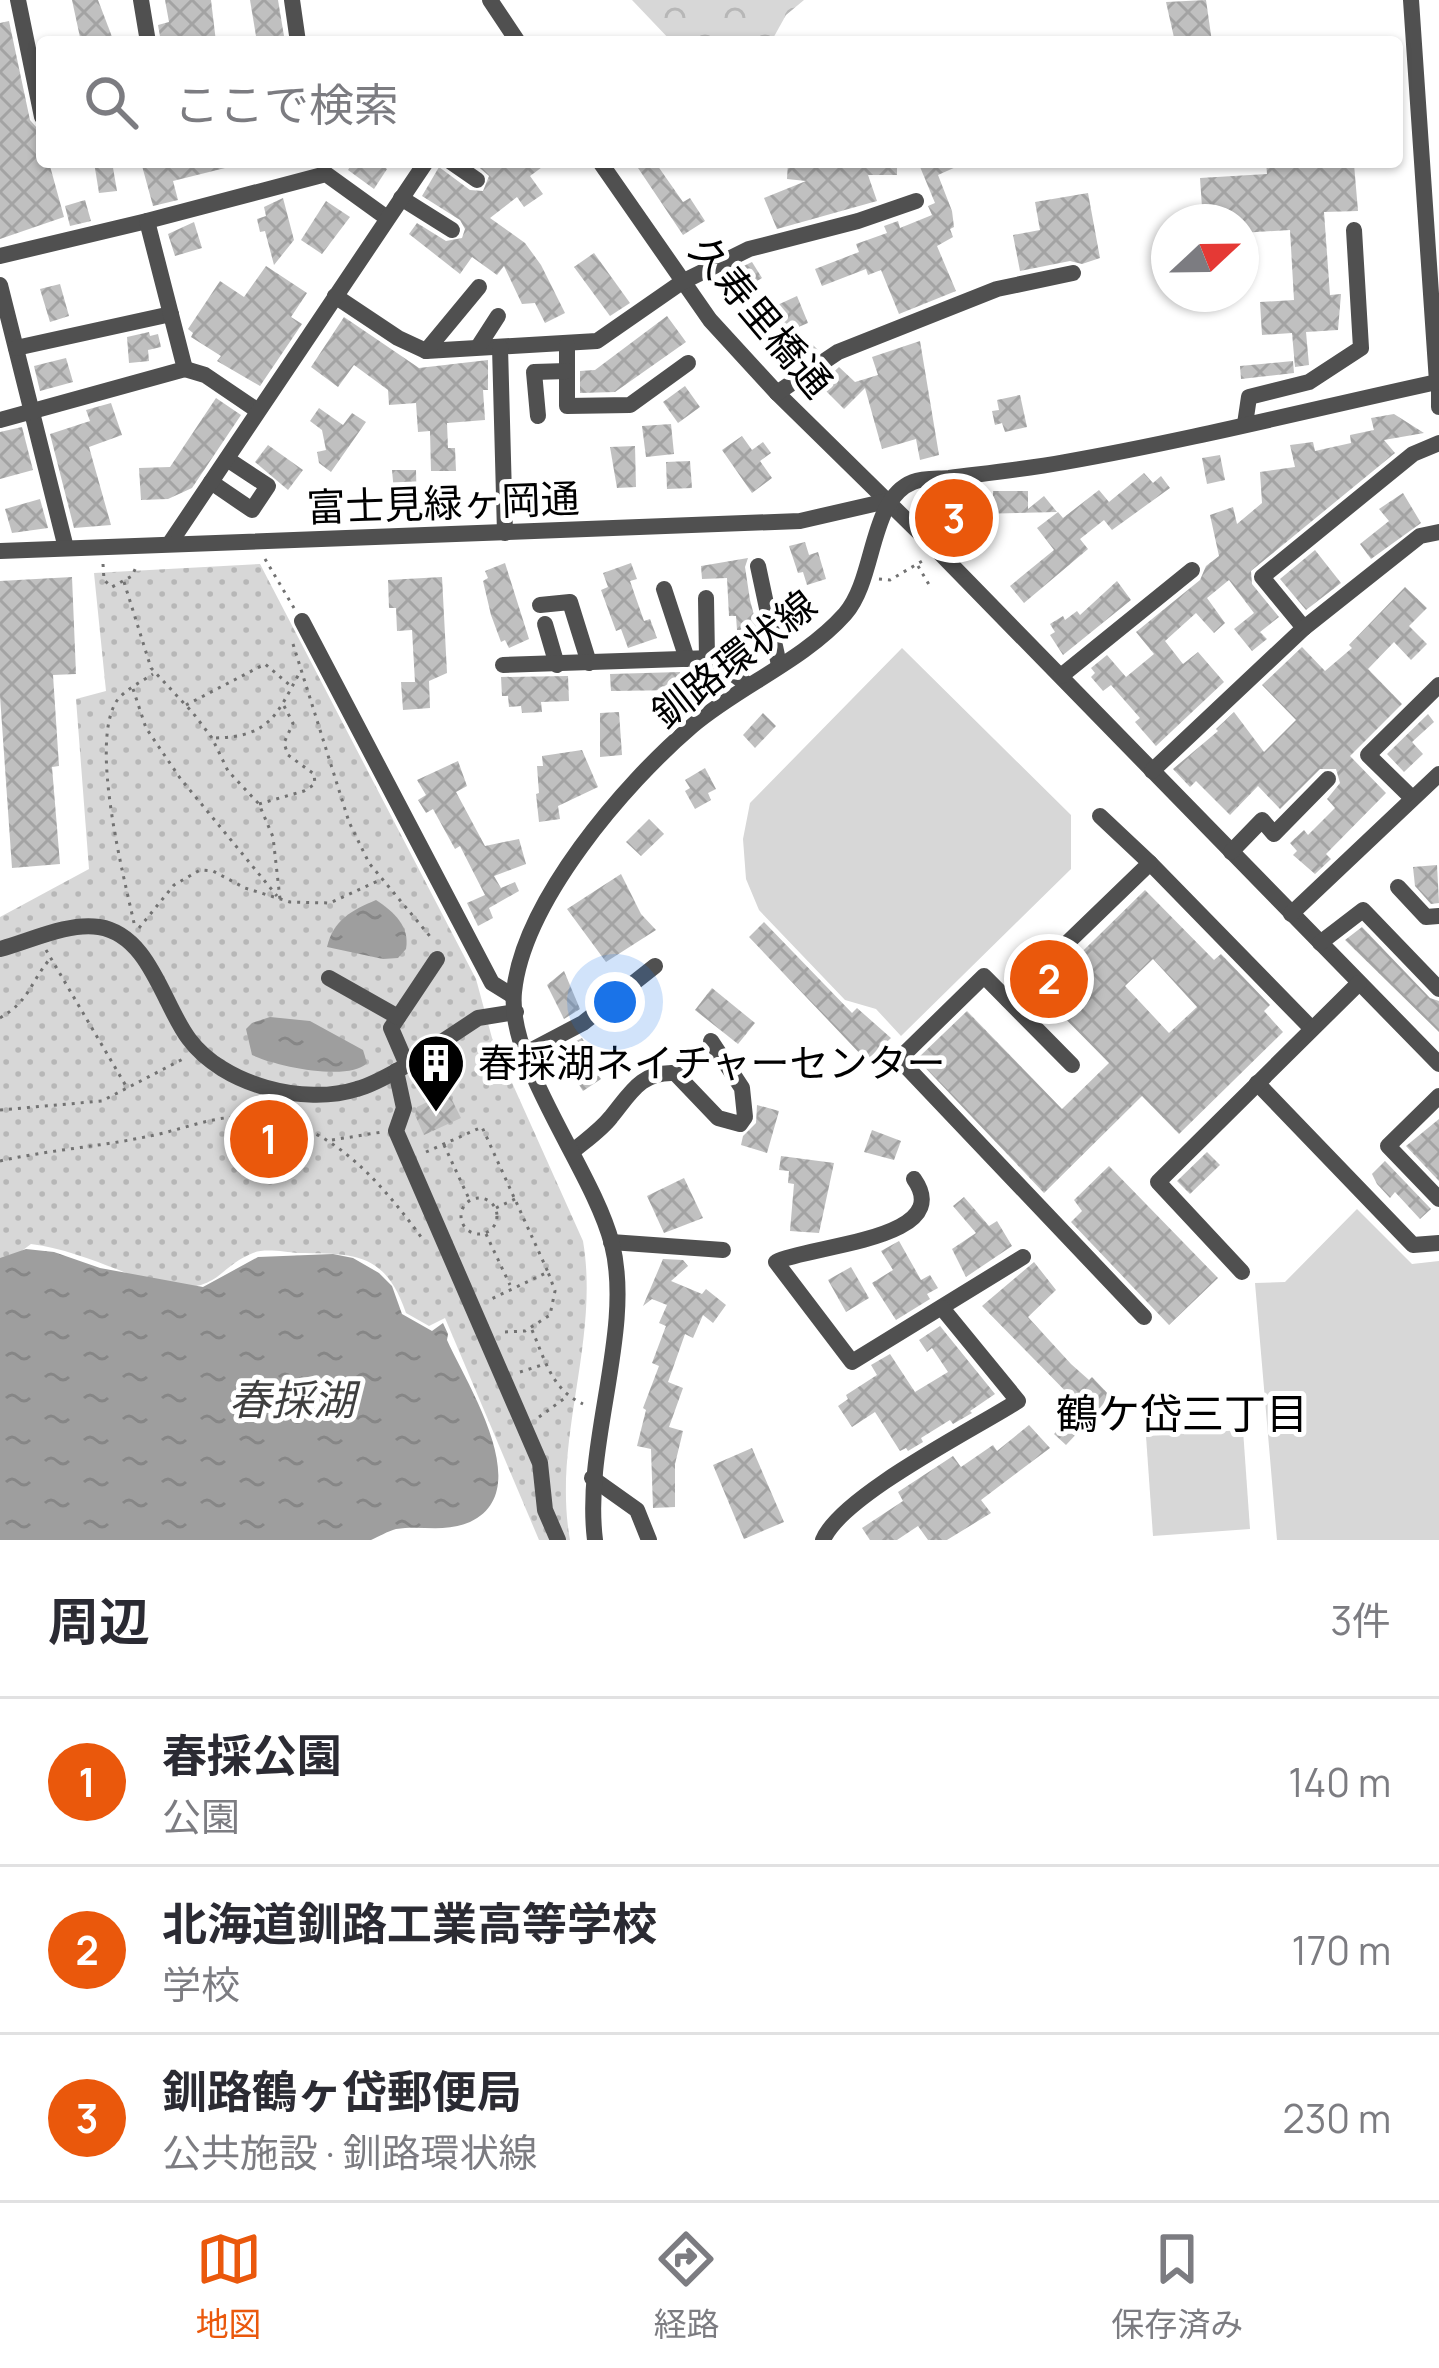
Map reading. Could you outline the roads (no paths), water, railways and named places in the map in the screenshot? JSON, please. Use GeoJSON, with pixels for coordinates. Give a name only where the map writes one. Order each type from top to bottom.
{"type":"FeatureCollection","features":[{"type":"Feature","properties":{"kind":"street"},"geometry":{"type":"LineString","coordinates":[[18,0],[36,88]]}},
{"type":"Feature","properties":{"kind":"street"},"geometry":{"type":"LineString","coordinates":[[141,0],[147,36]]}},
{"type":"Feature","properties":{"kind":"street"},"geometry":{"type":"LineString","coordinates":[[292,0],[297,36]]}},
{"type":"Feature","properties":{"kind":"street"},"geometry":{"type":"LineString","coordinates":[[490,0],[511,36]]}},
{"type":"Feature","properties":{"kind":"street"},"geometry":{"type":"LineString","coordinates":[[1411,0],[1430,111],[1439,406]]}},
{"type":"Feature","properties":{"kind":"street"},"geometry":{"type":"LineString","coordinates":[[170,543],[422,168]]}},
{"type":"Feature","properties":{"kind":"street"},"geometry":{"type":"LineString","coordinates":[[460,168],[477,180]]}},
{"type":"Feature","properties":{"kind":"street","name":"久寿里橋通"},"geometry":{"type":"LineString","coordinates":[[604,168],[710,320],[777,393],[937,550],[1439,1064]]}},
{"type":"Feature","properties":{"kind":"street"},"geometry":{"type":"LineString","coordinates":[[0,256],[326,174],[387,218]]}},
{"type":"Feature","properties":{"kind":"street"},"geometry":{"type":"LineString","coordinates":[[401,198],[452,230]]}},
{"type":"Feature","properties":{"kind":"street"},"geometry":{"type":"LineString","coordinates":[[334,296],[427,351],[597,341],[682,282],[749,249],[916,201]]}},
{"type":"Feature","properties":{"kind":"street"},"geometry":{"type":"LineString","coordinates":[[147,221],[184,369]]}},
{"type":"Feature","properties":{"kind":"street"},"geometry":{"type":"LineString","coordinates":[[1245,424],[1249,397],[1309,382],[1361,347],[1354,230]]}},
{"type":"Feature","properties":{"kind":"street"},"geometry":{"type":"LineString","coordinates":[[777,393],[838,352],[998,289],[1072,273]]}},
{"type":"Feature","properties":{"kind":"street"},"geometry":{"type":"LineString","coordinates":[[0,285],[66,548]]}},
{"type":"Feature","properties":{"kind":"street"},"geometry":{"type":"LineString","coordinates":[[427,351],[479,287]]}},
{"type":"Feature","properties":{"kind":"street"},"geometry":{"type":"LineString","coordinates":[[16,348],[171,314]]}},
{"type":"Feature","properties":{"kind":"street"},"geometry":{"type":"LineString","coordinates":[[478,347],[498,316]]}},
{"type":"Feature","properties":{"kind":"street"},"geometry":{"type":"LineString","coordinates":[[567,345],[568,406],[630,405],[688,363]]}},
{"type":"Feature","properties":{"kind":"street"},"geometry":{"type":"LineString","coordinates":[[500,347],[506,533]]}},
{"type":"Feature","properties":{"kind":"street"},"geometry":{"type":"LineString","coordinates":[[0,420],[184,369],[205,375],[259,411]]}},
{"type":"Feature","properties":{"kind":"street"},"geometry":{"type":"LineString","coordinates":[[538,416],[535,372],[567,371]]}},
{"type":"Feature","properties":{"kind":"street"},"geometry":{"type":"LineString","coordinates":[[887,502],[912,482],[1064,463],[1438,382]]}},
{"type":"Feature","properties":{"kind":"street"},"geometry":{"type":"LineString","coordinates":[[1304,628],[1262,577],[1413,454],[1439,443]]}},
{"type":"Feature","properties":{"kind":"street"},"geometry":{"type":"LineString","coordinates":[[211,482],[252,510],[268,486],[226,459]]}},
{"type":"Feature","properties":{"kind":"street","name":"富士見緑ヶ岡通"},"geometry":{"type":"LineString","coordinates":[[0,551],[800,521],[887,502]]}},
{"type":"Feature","properties":{"kind":"street","name":"釧路環状線"},"geometry":{"type":"LineString","coordinates":[[595,1540],[592,1478],[616,1286],[611,1242],[526,1053],[514,1004],[531,930],[551,891],[634,783],[692,726],[826,634],[849,610],[865,579],[887,502]]}},
{"type":"Feature","properties":{"kind":"street"},"geometry":{"type":"LineString","coordinates":[[1151,771],[1304,628],[1420,536],[1439,532]]}},
{"type":"Feature","properties":{"kind":"street"},"geometry":{"type":"LineString","coordinates":[[758,566],[779,665]]}},
{"type":"Feature","properties":{"kind":"street"},"geometry":{"type":"LineString","coordinates":[[1060,676],[1192,570]]}},
{"type":"Feature","properties":{"kind":"street"},"geometry":{"type":"LineString","coordinates":[[664,589],[687,659]]}},
{"type":"Feature","properties":{"kind":"street"},"geometry":{"type":"LineString","coordinates":[[706,598],[707,658]]}},
{"type":"Feature","properties":{"kind":"street"},"geometry":{"type":"LineString","coordinates":[[540,605],[570,602],[589,662]]}},
{"type":"Feature","properties":{"kind":"street"},"geometry":{"type":"LineString","coordinates":[[0,949],[70,929],[100,927],[135,949],[161,985],[189,1040],[216,1065],[251,1082],[308,1096],[353,1091],[402,1068],[478,1018],[514,1004],[492,983],[302,621]]}},
{"type":"Feature","properties":{"kind":"street"},"geometry":{"type":"LineString","coordinates":[[545,624],[557,664]]}},
{"type":"Feature","properties":{"kind":"street"},"geometry":{"type":"LineString","coordinates":[[503,665],[707,658],[748,685]]}},
{"type":"Feature","properties":{"kind":"street"},"geometry":{"type":"LineString","coordinates":[[1351,769],[1439,685]]}},
{"type":"Feature","properties":{"kind":"street"},"geometry":{"type":"LineString","coordinates":[[1368,755],[1411,797]]}},
{"type":"Feature","properties":{"kind":"street"},"geometry":{"type":"LineString","coordinates":[[1291,914],[1439,774]]}},
{"type":"Feature","properties":{"kind":"street"},"geometry":{"type":"LineString","coordinates":[[1231,852],[1262,820],[1274,834],[1328,779]]}},
{"type":"Feature","properties":{"kind":"street"},"geometry":{"type":"LineString","coordinates":[[1100,816],[1312,1029]]}},
{"type":"Feature","properties":{"kind":"street"},"geometry":{"type":"LineString","coordinates":[[1008,1000],[1150,863]]}},
{"type":"Feature","properties":{"kind":"street"},"geometry":{"type":"LineString","coordinates":[[1398,887],[1426,917],[1439,916]]}},
{"type":"Feature","properties":{"kind":"street"},"geometry":{"type":"LineString","coordinates":[[1320,944],[1363,910],[1439,989]]}},
{"type":"Feature","properties":{"kind":"street"},"geometry":{"type":"LineString","coordinates":[[437,959],[391,1028],[402,1068],[404,1108],[396,1130],[540,1463],[545,1510],[558,1540]]}},
{"type":"Feature","properties":{"kind":"street"},"geometry":{"type":"LineString","coordinates":[[526,1053],[583,1023],[655,966]]}},
{"type":"Feature","properties":{"kind":"street"},"geometry":{"type":"LineString","coordinates":[[1072,1065],[984,976],[898,1059],[1144,1317]]}},
{"type":"Feature","properties":{"kind":"street"},"geometry":{"type":"LineString","coordinates":[[329,978],[398,1017]]}},
{"type":"Feature","properties":{"kind":"street"},"geometry":{"type":"LineString","coordinates":[[1242,1272],[1158,1182],[1359,983]]}},
{"type":"Feature","properties":{"kind":"street"},"geometry":{"type":"LineString","coordinates":[[573,1151],[608,1121],[632,1088],[662,1072],[675,1073],[718,1118],[740,1124],[746,1117],[742,1088],[711,1041]]}},
{"type":"Feature","properties":{"kind":"street"},"geometry":{"type":"LineString","coordinates":[[1257,1083],[1413,1245],[1439,1243]]}},
{"type":"Feature","properties":{"kind":"street"},"geometry":{"type":"LineString","coordinates":[[1439,1096],[1388,1146],[1439,1198]]}},
{"type":"Feature","properties":{"kind":"street"},"geometry":{"type":"LineString","coordinates":[[914,1179],[924,1192],[922,1203],[913,1221],[897,1231],[794,1253],[776,1262],[851,1362],[1023,1257]]}},
{"type":"Feature","properties":{"kind":"street"},"geometry":{"type":"LineString","coordinates":[[611,1242],[723,1250]]}},
{"type":"Feature","properties":{"kind":"street"},"geometry":{"type":"LineString","coordinates":[[824,1540],[841,1516],[867,1494],[1018,1401],[942,1308]]}},
{"type":"Feature","properties":{"kind":"street"},"geometry":{"type":"LineString","coordinates":[[592,1478],[637,1510],[649,1540]]}},
{"type":"Feature","properties":{"kind":"water"},"geometry":{"type":"Polygon","coordinates":[[[376,900],[403,927],[406,949],[398,958],[327,947],[345,917],[376,900]]]}},
{"type":"Feature","properties":{"kind":"water"},"geometry":{"type":"Polygon","coordinates":[[[270,1017],[310,1021],[363,1050],[367,1063],[358,1069],[329,1072],[252,1055],[246,1029],[270,1017]]]}},
{"type":"Feature","properties":{"kind":"water","name":"春採湖"},"geometry":{"type":"Polygon","coordinates":[[[26,1249],[203,1287],[258,1257],[333,1254],[353,1258],[392,1286],[402,1314],[432,1331],[443,1323],[491,1436],[497,1487],[489,1507],[461,1525],[396,1529],[371,1540],[0,1540],[0,1258],[26,1249]]]}},
{"type":"Feature","properties":{"kind":"place","name":"釧路鶴ヶ岱郵便局"},"geometry":{"type":"Point","coordinates":[954,518]}},
{"type":"Feature","properties":{"kind":"place","name":"北海道釧路工業高等学校"},"geometry":{"type":"Point","coordinates":[1049,979]}},
{"type":"Feature","properties":{"kind":"place","name":"春採湖ネイチャーセンター"},"geometry":{"type":"Point","coordinates":[436,1114]}},
{"type":"Feature","properties":{"kind":"place","name":"春採公園"},"geometry":{"type":"Point","coordinates":[269,1139]}},
{"type":"Feature","properties":{"kind":"district","name":"鶴ケ岱三丁目"},"geometry":{"type":"Point","coordinates":[1182,1414]}}]}
